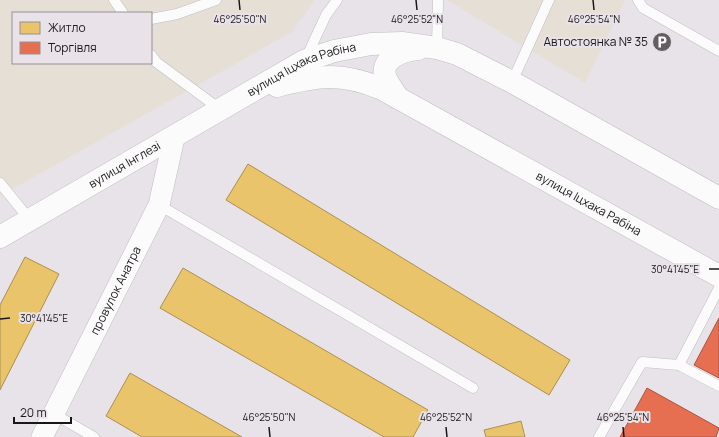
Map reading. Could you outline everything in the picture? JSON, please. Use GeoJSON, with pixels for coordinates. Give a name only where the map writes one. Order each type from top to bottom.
{"type":"FeatureCollection","features":[{"type":"Feature","properties":{"kind":"main road","name":"вулиця Іцхака Рабіна"},"geometry":{"type":"LineString","coordinates":[[249,94],[304,62],[334,51],[371,44],[402,43],[437,48],[457,54],[512,82],[719,198]]}},
{"type":"Feature","properties":{"kind":"main road"},"geometry":{"type":"LineString","coordinates":[[398,98],[386,78],[385,70],[391,57],[402,52],[437,48]]}},
{"type":"Feature","properties":{"kind":"main road","name":"вулиця Іцхака Рабіна"},"geometry":{"type":"LineString","coordinates":[[249,94],[304,79],[324,76],[345,77],[365,82],[382,89],[719,276]]}},
{"type":"Feature","properties":{"kind":"main road","name":"вулиця Інглезі"},"geometry":{"type":"LineString","coordinates":[[0,237],[249,94]]}},
{"type":"Feature","properties":{"kind":"street","name":"провулок Анатра"},"geometry":{"type":"LineString","coordinates":[[42,437],[159,205],[174,138]]}},
{"type":"Feature","properties":{"kind":"lane"},"geometry":{"type":"LineString","coordinates":[[114,0],[122,12]]}},
{"type":"Feature","properties":{"kind":"lane"},"geometry":{"type":"LineString","coordinates":[[152,19],[177,14],[216,0]]}},
{"type":"Feature","properties":{"kind":"lane"},"geometry":{"type":"LineString","coordinates":[[304,62],[326,15],[336,0]]}},
{"type":"Feature","properties":{"kind":"lane"},"geometry":{"type":"LineString","coordinates":[[437,48],[438,0]]}},
{"type":"Feature","properties":{"kind":"lane"},"geometry":{"type":"LineString","coordinates":[[512,82],[549,0]]}},
{"type":"Feature","properties":{"kind":"lane"},"geometry":{"type":"LineString","coordinates":[[638,0],[643,8],[719,51]]}},
{"type":"Feature","properties":{"kind":"lane"},"geometry":{"type":"LineString","coordinates":[[152,56],[156,62],[221,110]]}},
{"type":"Feature","properties":{"kind":"lane"},"geometry":{"type":"LineString","coordinates":[[0,183],[30,220]]}},
{"type":"Feature","properties":{"kind":"lane"},"geometry":{"type":"LineString","coordinates":[[159,205],[473,388]]}},
{"type":"Feature","properties":{"kind":"lane"},"geometry":{"type":"LineString","coordinates":[[679,365],[719,288]]}},
{"type":"Feature","properties":{"kind":"lane"},"geometry":{"type":"LineString","coordinates":[[599,437],[642,362],[679,365],[719,386]]}},
{"type":"Feature","properties":{"kind":"lane"},"geometry":{"type":"LineString","coordinates":[[54,414],[94,437]]}},
{"type":"Feature","properties":{"kind":"shaded area"},"geometry":{"type":"Polygon","coordinates":[[[0,0],[315,0],[292,32],[0,196],[0,0]]]}},
{"type":"Feature","properties":{"kind":"shaded area"},"geometry":{"type":"Polygon","coordinates":[[[447,0],[625,0],[585,83],[447,0]]]}},
{"type":"Feature","properties":{"kind":"building: Житло"},"geometry":{"type":"Polygon","coordinates":[[[248,164],[570,360],[549,395],[226,200],[248,164]]]}},
{"type":"Feature","properties":{"kind":"building: Житло"},"geometry":{"type":"Polygon","coordinates":[[[25,257],[59,274],[0,390],[0,305],[25,257]]]}},
{"type":"Feature","properties":{"kind":"building: Житло"},"geometry":{"type":"Polygon","coordinates":[[[183,268],[428,410],[413,437],[384,437],[160,308],[183,268]]]}},
{"type":"Feature","properties":{"kind":"building: Житло"},"geometry":{"type":"Polygon","coordinates":[[[130,373],[242,437],[142,437],[106,416],[130,373]]]}},
{"type":"Feature","properties":{"kind":"building: Житло"},"geometry":{"type":"Polygon","coordinates":[[[521,421],[525,437],[486,437],[484,430],[521,421]]]}},
{"type":"Feature","properties":{"kind":"building: Торгівля"},"geometry":{"type":"Polygon","coordinates":[[[719,318],[719,378],[694,365],[719,318]]]}},
{"type":"Feature","properties":{"kind":"building: Торгівля"},"geometry":{"type":"Polygon","coordinates":[[[647,388],[719,428],[716,437],[620,437],[647,388]]]}},
{"type":"Feature","properties":{"kind":"place","name":"Автостоянка № 35"},"geometry":{"type":"Point","coordinates":[662,42]}}]}
